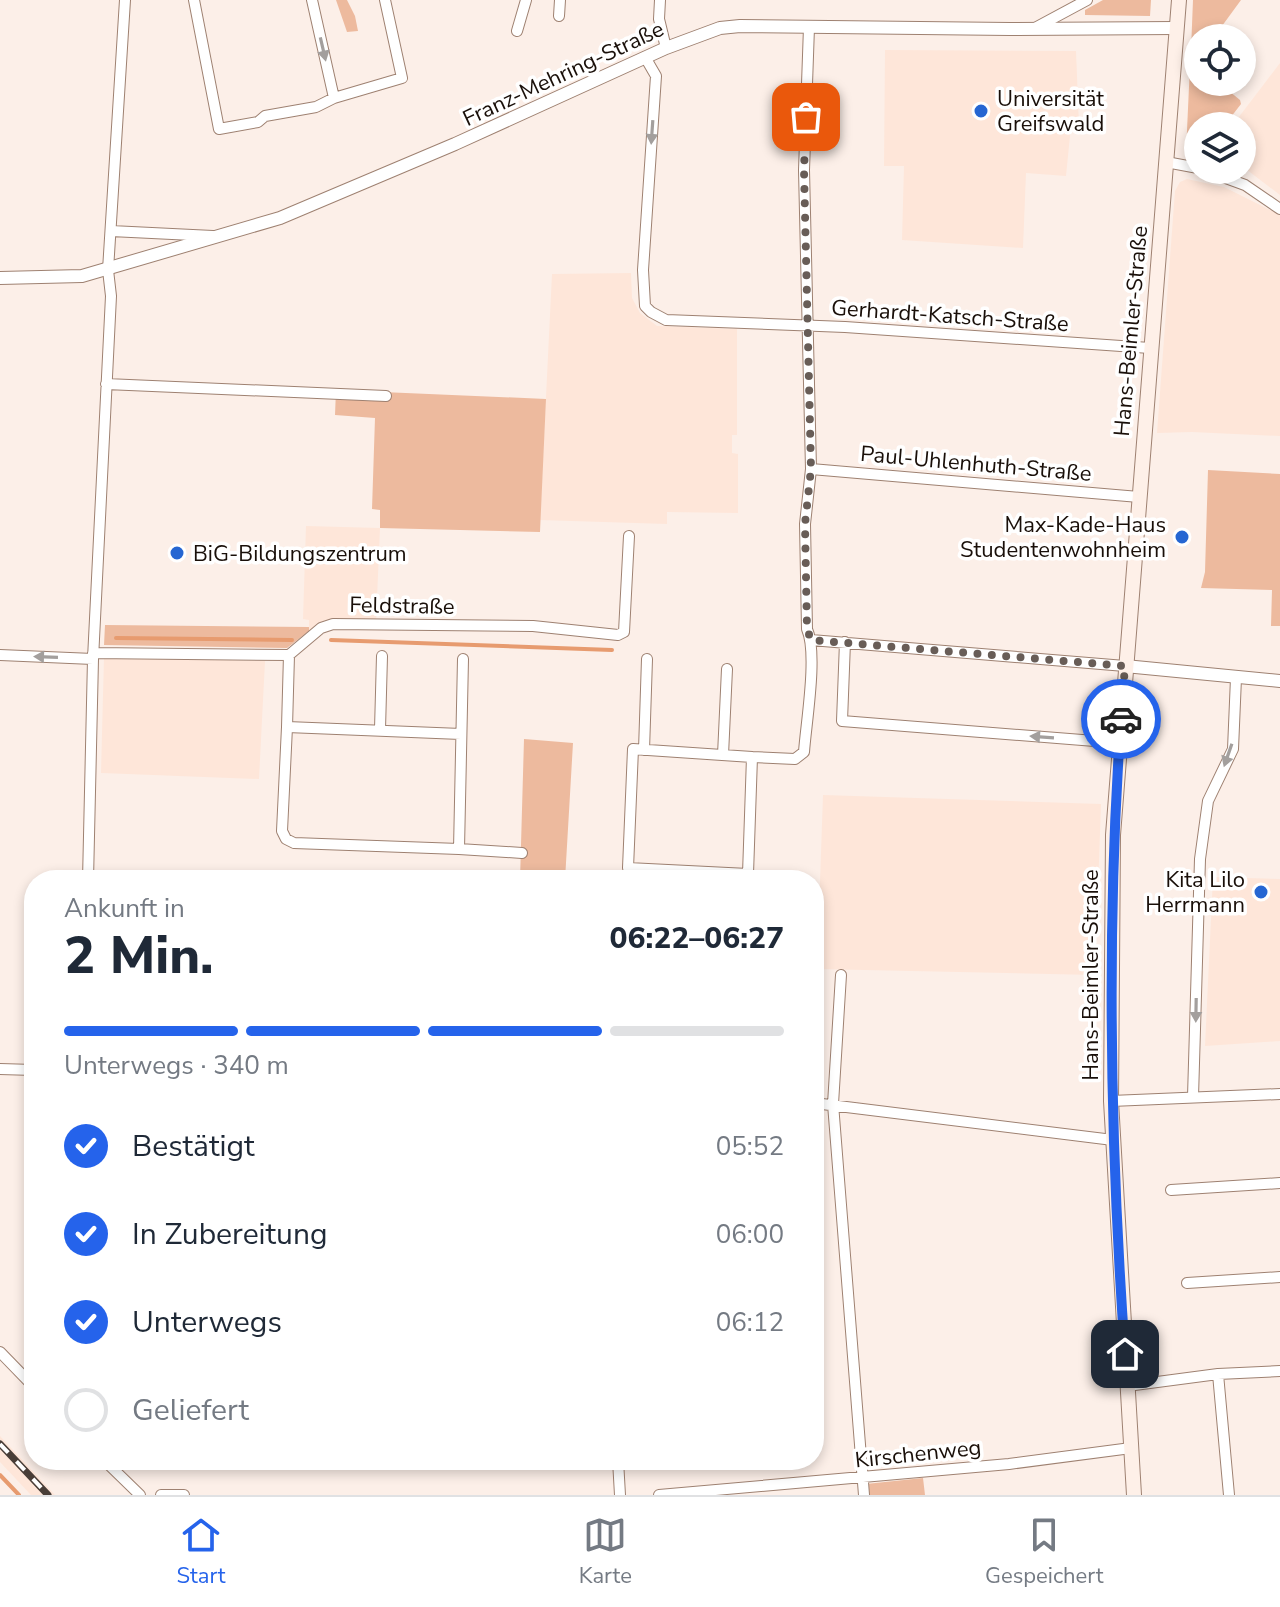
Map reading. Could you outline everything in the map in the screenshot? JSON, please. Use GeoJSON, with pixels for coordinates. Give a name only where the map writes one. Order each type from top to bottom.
{"type":"FeatureCollection","features":[{"type":"Feature","properties":{"kind":"main road","name":"Hans-Beimler-Straße"},"geometry":{"type":"LineString","coordinates":[[1134,1495],[1111,1101],[1113,835],[1179,0]]}},
{"type":"Feature","properties":{"kind":"street"},"geometry":{"type":"LineString","coordinates":[[88,870],[93,656],[111,296],[108,270],[125,0]]}},
{"type":"Feature","properties":{"kind":"street"},"geometry":{"type":"LineString","coordinates":[[194,0],[219,129],[258,122],[265,116],[316,107],[334,98],[402,78],[385,0]]}},
{"type":"Feature","properties":{"kind":"street"},"geometry":{"type":"LineString","coordinates":[[312,0],[334,98]]}},
{"type":"Feature","properties":{"kind":"street"},"geometry":{"type":"LineString","coordinates":[[517,31],[526,0]]}},
{"type":"Feature","properties":{"kind":"street"},"geometry":{"type":"LineString","coordinates":[[559,16],[560,0]]}},
{"type":"Feature","properties":{"kind":"street"},"geometry":{"type":"LineString","coordinates":[[660,0],[659,19],[666,48]]}},
{"type":"Feature","properties":{"kind":"street"},"geometry":{"type":"LineString","coordinates":[[1035,28],[1087,0]]}},
{"type":"Feature","properties":{"kind":"street"},"geometry":{"type":"LineString","coordinates":[[668,870],[628,868],[633,749],[795,759],[804,752],[811,640],[807,629],[805,524],[811,469],[804,170],[809,27]]}},
{"type":"Feature","properties":{"kind":"street","name":"Franz-Mehring-Straße"},"geometry":{"type":"LineString","coordinates":[[0,278],[64,278],[108,270],[280,218],[455,144],[645,57],[720,28],[1176,28]]}},
{"type":"Feature","properties":{"kind":"street","name":"Gerhardt-Katsch-Straße"},"geometry":{"type":"LineString","coordinates":[[645,57],[656,76],[643,270],[645,306],[651,312],[666,320],[807,325],[1150,348]]}},
{"type":"Feature","properties":{"kind":"street"},"geometry":{"type":"LineString","coordinates":[[1166,162],[1184,165]]}},
{"type":"Feature","properties":{"kind":"street"},"geometry":{"type":"LineString","coordinates":[[1242,184],[1280,209]]}},
{"type":"Feature","properties":{"kind":"street","name":"Franz-Mehring-Straße"},"geometry":{"type":"LineString","coordinates":[[111,231],[223,237]]}},
{"type":"Feature","properties":{"kind":"street"},"geometry":{"type":"LineString","coordinates":[[106,384],[386,396]]}},
{"type":"Feature","properties":{"kind":"street","name":"Paul-Uhlenhuth-Straße"},"geometry":{"type":"LineString","coordinates":[[811,469],[1139,497]]}},
{"type":"Feature","properties":{"kind":"street","name":"Feldstraße"},"geometry":{"type":"LineString","coordinates":[[289,655],[321,628],[333,624],[533,626],[618,635],[624,632],[629,536]]}},
{"type":"Feature","properties":{"kind":"street"},"geometry":{"type":"LineString","coordinates":[[811,640],[1280,681]]}},
{"type":"Feature","properties":{"kind":"street"},"geometry":{"type":"LineString","coordinates":[[845,642],[842,721],[1120,743]]}},
{"type":"Feature","properties":{"kind":"street"},"geometry":{"type":"LineString","coordinates":[[0,655],[289,655],[282,831],[286,839],[294,843],[522,853]]}},
{"type":"Feature","properties":{"kind":"street"},"geometry":{"type":"LineString","coordinates":[[380,729],[382,656]]}},
{"type":"Feature","properties":{"kind":"street"},"geometry":{"type":"LineString","coordinates":[[459,849],[463,659]]}},
{"type":"Feature","properties":{"kind":"street"},"geometry":{"type":"LineString","coordinates":[[644,750],[647,659]]}},
{"type":"Feature","properties":{"kind":"street"},"geometry":{"type":"LineString","coordinates":[[723,755],[727,669]]}},
{"type":"Feature","properties":{"kind":"street"},"geometry":{"type":"LineString","coordinates":[[1193,1097],[1200,859],[1208,801],[1233,749],[1236,678]]}},
{"type":"Feature","properties":{"kind":"street"},"geometry":{"type":"LineString","coordinates":[[287,727],[461,734]]}},
{"type":"Feature","properties":{"kind":"street"},"geometry":{"type":"LineString","coordinates":[[748,870],[752,757]]}},
{"type":"Feature","properties":{"kind":"street"},"geometry":{"type":"LineString","coordinates":[[841,975],[833,1104],[864,1495]]}},
{"type":"Feature","properties":{"kind":"street"},"geometry":{"type":"LineString","coordinates":[[0,1069],[24,1070]]}},
{"type":"Feature","properties":{"kind":"street"},"geometry":{"type":"LineString","coordinates":[[1111,1101],[1280,1094]]}},
{"type":"Feature","properties":{"kind":"street"},"geometry":{"type":"LineString","coordinates":[[824,1104],[1113,1140]]}},
{"type":"Feature","properties":{"kind":"street"},"geometry":{"type":"LineString","coordinates":[[1171,1190],[1280,1183]]}},
{"type":"Feature","properties":{"kind":"street"},"geometry":{"type":"LineString","coordinates":[[1187,1283],[1280,1277]]}},
{"type":"Feature","properties":{"kind":"street"},"geometry":{"type":"LineString","coordinates":[[0,1352],[24,1375]]}},
{"type":"Feature","properties":{"kind":"street"},"geometry":{"type":"LineString","coordinates":[[1127,1386],[1218,1374],[1280,1371]]}},
{"type":"Feature","properties":{"kind":"street"},"geometry":{"type":"LineString","coordinates":[[1218,1374],[1229,1495]]}},
{"type":"Feature","properties":{"kind":"street","name":"Kirschenweg"},"geometry":{"type":"LineString","coordinates":[[659,1495],[863,1478],[1131,1448]]}},
{"type":"Feature","properties":{"kind":"street"},"geometry":{"type":"LineString","coordinates":[[114,1470],[140,1495]]}},
{"type":"Feature","properties":{"kind":"street"},"geometry":{"type":"LineString","coordinates":[[619,1470],[620,1495]]}},
{"type":"Feature","properties":{"kind":"street"},"geometry":{"type":"LineString","coordinates":[[161,1495],[184,1495]]}},
{"type":"Feature","properties":{"kind":"shaded area"},"geometry":{"type":"Polygon","coordinates":[[[336,0],[347,0],[358,31],[347,32],[336,0]]]}},
{"type":"Feature","properties":{"kind":"shaded area"},"geometry":{"type":"Polygon","coordinates":[[[1103,0],[1151,0],[1150,16],[1085,15],[1085,10],[1103,0]]]}},
{"type":"Feature","properties":{"kind":"shaded area"},"geometry":{"type":"Polygon","coordinates":[[[1193,0],[1241,0],[1223,24],[1192,24],[1193,0]]]}},
{"type":"Feature","properties":{"kind":"shaded area","name":"Universität Greifswald"},"geometry":{"type":"Polygon","coordinates":[[[885,50],[1076,51],[1079,126],[1071,126],[1066,176],[1026,173],[1023,248],[902,240],[904,166],[884,166],[885,50]]]}},
{"type":"Feature","properties":{"kind":"shaded area"},"geometry":{"type":"Polygon","coordinates":[[[1280,63],[1280,195],[1256,177],[1256,112],[1243,112],[1280,63]]]}},
{"type":"Feature","properties":{"kind":"shaded area"},"geometry":{"type":"Polygon","coordinates":[[[1189,96],[1235,96],[1241,104],[1235,112],[1188,112],[1189,96]]]}},
{"type":"Feature","properties":{"kind":"shaded area"},"geometry":{"type":"Polygon","coordinates":[[[1180,182],[1224,187],[1280,215],[1280,436],[1157,433],[1175,191],[1180,182]]]}},
{"type":"Feature","properties":{"kind":"shaded area"},"geometry":{"type":"Polygon","coordinates":[[[631,273],[632,298],[640,313],[657,326],[737,329],[737,435],[732,435],[732,453],[738,454],[738,513],[667,512],[667,524],[540,520],[552,274],[631,273]]]}},
{"type":"Feature","properties":{"kind":"shaded area"},"geometry":{"type":"Polygon","coordinates":[[[336,390],[546,399],[540,532],[380,528],[380,510],[372,509],[375,418],[335,415],[336,390]]]}},
{"type":"Feature","properties":{"kind":"shaded area"},"geometry":{"type":"Polygon","coordinates":[[[1208,470],[1280,474],[1280,626],[1271,626],[1272,590],[1201,588],[1205,572],[1208,470]]]}},
{"type":"Feature","properties":{"kind":"shaded area"},"geometry":{"type":"Polygon","coordinates":[[[306,526],[380,528],[376,622],[328,621],[309,631],[309,620],[303,619],[306,526]]]}},
{"type":"Feature","properties":{"kind":"shaded area"},"geometry":{"type":"Polygon","coordinates":[[[105,625],[309,627],[309,631],[287,648],[104,645],[105,625]]]}},
{"type":"Feature","properties":{"kind":"shaded area"},"geometry":{"type":"Polygon","coordinates":[[[104,657],[265,661],[259,779],[101,773],[104,657]]]}},
{"type":"Feature","properties":{"kind":"shaded area"},"geometry":{"type":"Polygon","coordinates":[[[524,739],[573,743],[566,870],[520,870],[524,739]]]}},
{"type":"Feature","properties":{"kind":"shaded area"},"geometry":{"type":"Polygon","coordinates":[[[823,795],[1101,804],[1095,975],[824,969],[824,870],[820,870],[823,795]]]}},
{"type":"Feature","properties":{"kind":"shaded area"},"geometry":{"type":"Polygon","coordinates":[[[1213,877],[1280,879],[1280,1041],[1205,1046],[1213,877]]]}},
{"type":"Feature","properties":{"kind":"shaded area"},"geometry":{"type":"Polygon","coordinates":[[[0,1436],[24,1462],[24,1470],[32,1470],[55,1495],[31,1495],[0,1462],[0,1436]]]}},
{"type":"Feature","properties":{"kind":"shaded area"},"geometry":{"type":"Polygon","coordinates":[[[923,1478],[925,1495],[867,1495],[866,1484],[923,1478]]]}},
{"type":"Feature","properties":{"kind":"waterway"},"geometry":{"type":"LineString","coordinates":[[116,638],[292,640]]}},
{"type":"Feature","properties":{"kind":"waterway"},"geometry":{"type":"LineString","coordinates":[[331,640],[612,650]]}},
{"type":"Feature","properties":{"kind":"waterway"},"geometry":{"type":"LineString","coordinates":[[0,1475],[19,1495]]}},
{"type":"Feature","properties":{"kind":"railway"},"geometry":{"type":"LineString","coordinates":[[0,1444],[24,1470]]}},
{"type":"Feature","properties":{"kind":"railway"},"geometry":{"type":"LineString","coordinates":[[24,1470],[48,1495]]}},
{"type":"Feature","properties":{"kind":"way so far"},"geometry":{"type":"LineString","coordinates":[[806,117],[804,170],[811,469],[805,524],[807,629],[811,640],[1125,666],[1121,719]]}},
{"type":"Feature","properties":{"kind":"place","name":"Universität Greifswald"},"geometry":{"type":"Point","coordinates":[981,111]}},
{"type":"Feature","properties":{"kind":"place","name":"Max-Kade-Haus Studentenwohnheim"},"geometry":{"type":"Point","coordinates":[1182,537]}},
{"type":"Feature","properties":{"kind":"place","name":"BiG-Bildungszentrum"},"geometry":{"type":"Point","coordinates":[177,553]}},
{"type":"Feature","properties":{"kind":"place","name":"Kita Lilo Herrmann"},"geometry":{"type":"Point","coordinates":[1261,892]}},
{"type":"Feature","properties":{"kind":"route"},"geometry":{"type":"LineString","coordinates":[[1121,719],[1113,835],[1111,1101],[1125,1354]]}}]}
